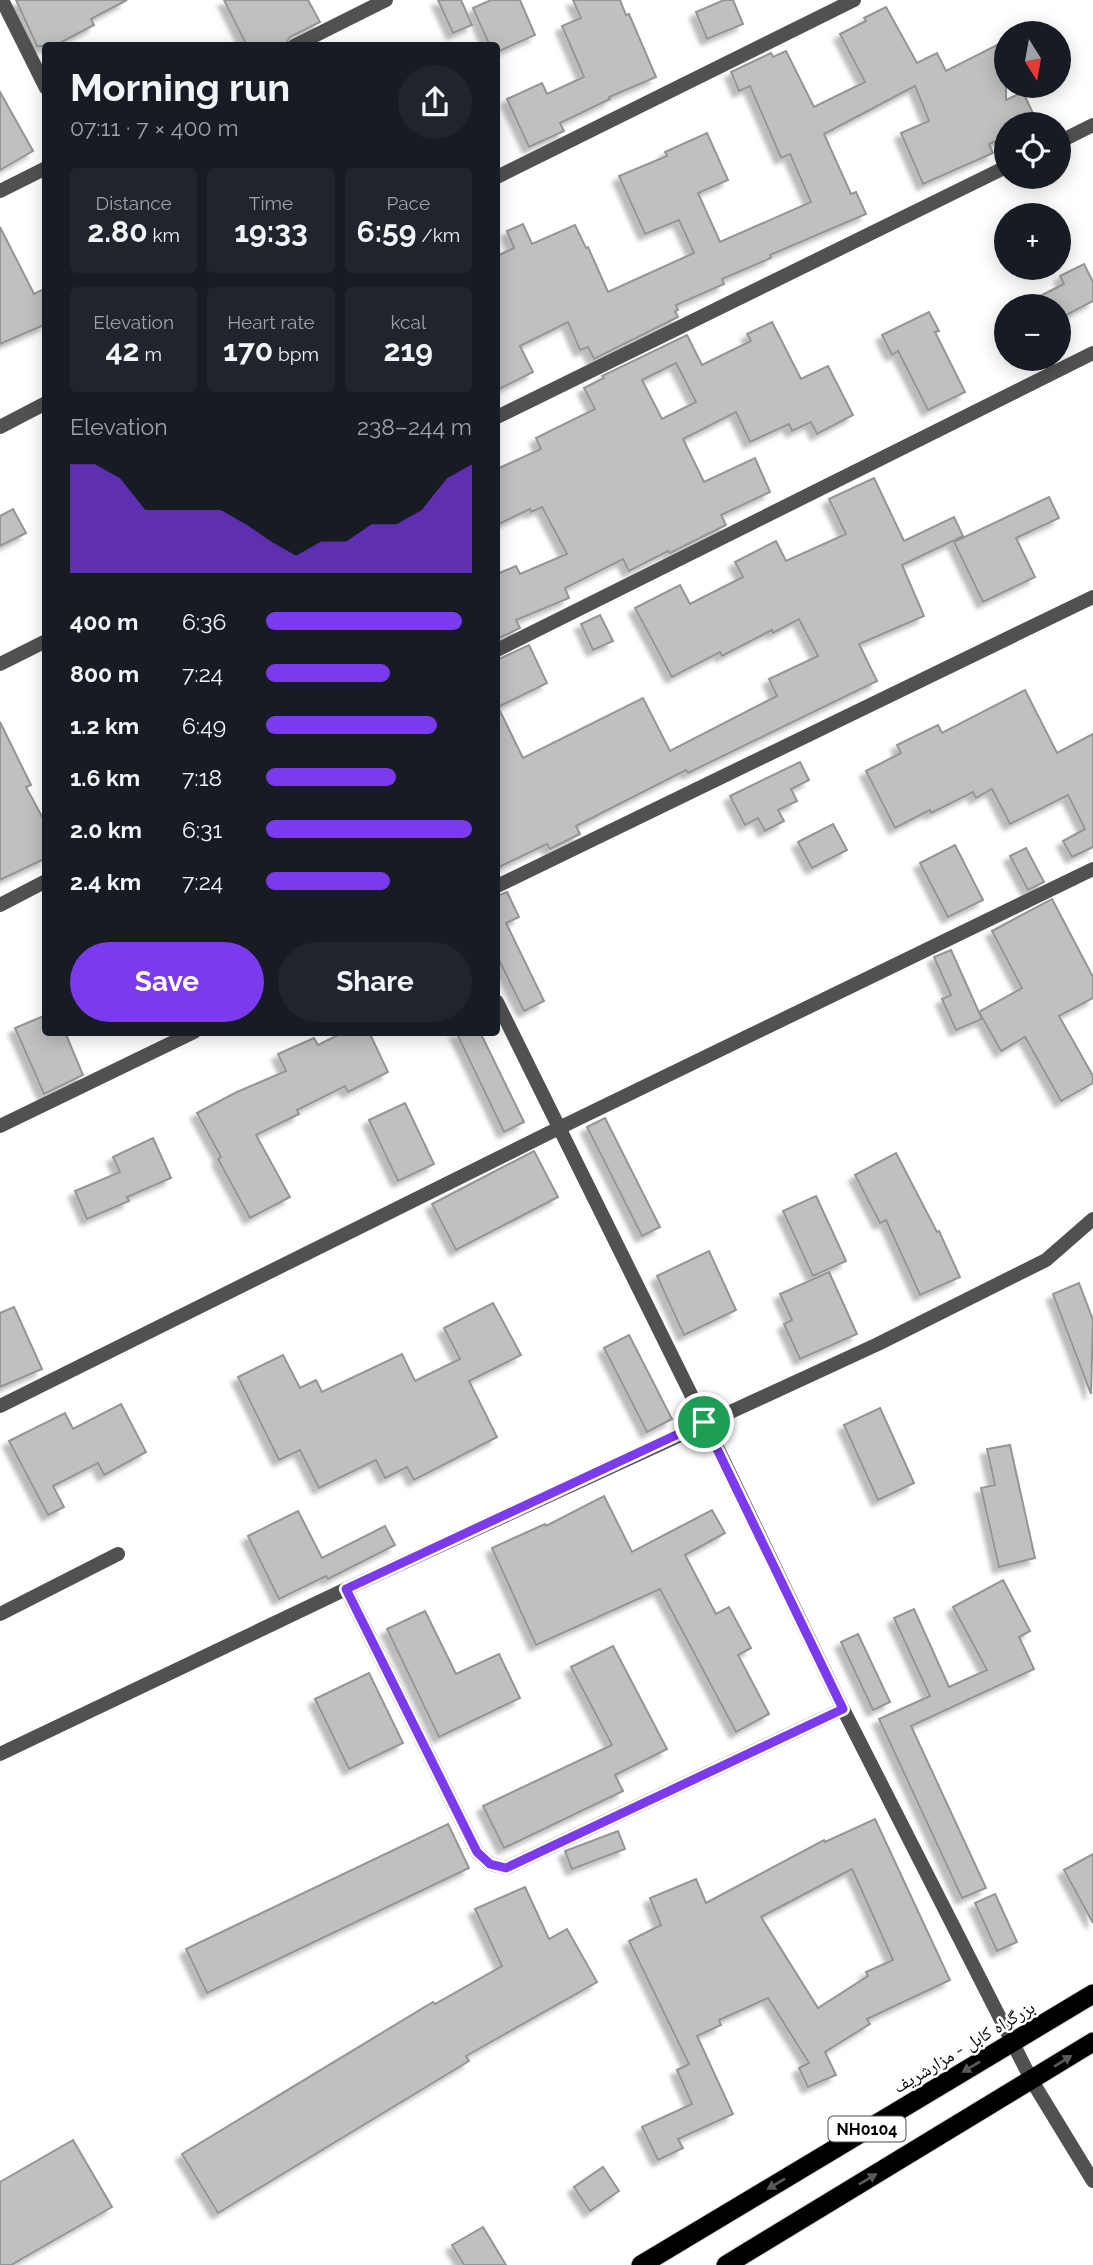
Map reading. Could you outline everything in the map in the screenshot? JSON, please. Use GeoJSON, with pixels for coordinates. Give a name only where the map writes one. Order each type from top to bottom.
{"type":"FeatureCollection","features":[{"type":"Feature","properties":{"kind":"highway","name":"بزرگراه کابل - مزارشریف"},"geometry":{"type":"LineString","coordinates":[[641,2265],[1093,1994]]}},
{"type":"Feature","properties":{"kind":"highway","name":"NH0104"},"geometry":{"type":"LineString","coordinates":[[726,2265],[1093,2042]]}},
{"type":"Feature","properties":{"kind":"street"},"geometry":{"type":"LineString","coordinates":[[2,0],[42,80]]}},
{"type":"Feature","properties":{"kind":"street"},"geometry":{"type":"LineString","coordinates":[[301,42],[386,0]]}},
{"type":"Feature","properties":{"kind":"street"},"geometry":{"type":"LineString","coordinates":[[500,176],[854,0]]}},
{"type":"Feature","properties":{"kind":"street"},"geometry":{"type":"LineString","coordinates":[[1071,136],[1093,125]]}},
{"type":"Feature","properties":{"kind":"street"},"geometry":{"type":"LineString","coordinates":[[0,191],[42,170]]}},
{"type":"Feature","properties":{"kind":"street"},"geometry":{"type":"LineString","coordinates":[[500,416],[994,173]]}},
{"type":"Feature","properties":{"kind":"street"},"geometry":{"type":"LineString","coordinates":[[500,649],[1093,353]]}},
{"type":"Feature","properties":{"kind":"street"},"geometry":{"type":"LineString","coordinates":[[0,427],[42,405]]}},
{"type":"Feature","properties":{"kind":"street"},"geometry":{"type":"LineString","coordinates":[[500,885],[1093,597]]}},
{"type":"Feature","properties":{"kind":"street"},"geometry":{"type":"LineString","coordinates":[[0,664],[42,643]]}},
{"type":"Feature","properties":{"kind":"street"},"geometry":{"type":"LineString","coordinates":[[0,1406],[559,1128],[1093,869]]}},
{"type":"Feature","properties":{"kind":"street"},"geometry":{"type":"LineString","coordinates":[[0,905],[42,883]]}},
{"type":"Feature","properties":{"kind":"street"},"geometry":{"type":"LineString","coordinates":[[500,1008],[843,1709],[1032,2081],[1093,2181]]}},
{"type":"Feature","properties":{"kind":"street"},"geometry":{"type":"LineString","coordinates":[[0,1126],[186,1036]]}},
{"type":"Feature","properties":{"kind":"street"},"geometry":{"type":"LineString","coordinates":[[0,1754],[346,1589],[878,1343],[1046,1259],[1093,1219]]}},
{"type":"Feature","properties":{"kind":"street"},"geometry":{"type":"LineString","coordinates":[[0,1614],[118,1554]]}},
{"type":"Feature","properties":{"kind":"street"},"geometry":{"type":"LineString","coordinates":[[346,1589],[477,1852],[490,1864],[506,1868],[843,1709]]}},
{"type":"Feature","properties":{"kind":"building"},"geometry":{"type":"Polygon","coordinates":[[[16,0],[127,0],[91,19],[94,25],[62,42],[42,42],[42,46],[37,46],[16,0]]]}},
{"type":"Feature","properties":{"kind":"building"},"geometry":{"type":"Polygon","coordinates":[[[224,0],[308,0],[320,22],[290,37],[287,42],[245,42],[224,0]]]}},
{"type":"Feature","properties":{"kind":"building"},"geometry":{"type":"Polygon","coordinates":[[[438,0],[461,0],[472,25],[453,33],[438,0]]]}},
{"type":"Feature","properties":{"kind":"building"},"geometry":{"type":"Polygon","coordinates":[[[491,0],[520,0],[535,35],[500,51],[500,42],[488,42],[473,8],[491,0]]]}},
{"type":"Feature","properties":{"kind":"building"},"geometry":{"type":"Polygon","coordinates":[[[573,0],[620,0],[626,15],[629,14],[656,77],[609,97],[610,99],[560,123],[564,131],[529,147],[507,99],[542,83],[547,94],[584,77],[562,26],[581,18],[573,0]]]}},
{"type":"Feature","properties":{"kind":"building"},"geometry":{"type":"Polygon","coordinates":[[[724,0],[733,0],[743,24],[707,39],[696,12],[724,0]]]}},
{"type":"Feature","properties":{"kind":"building"},"geometry":{"type":"Polygon","coordinates":[[[886,7],[917,63],[937,53],[946,71],[994,47],[994,98],[1026,98],[1032,112],[994,112],[994,142],[989,144],[993,153],[923,184],[901,133],[929,121],[915,86],[824,134],[851,194],[856,192],[866,214],[770,255],[771,258],[722,279],[724,284],[676,305],[678,317],[594,359],[588,347],[580,350],[568,322],[520,346],[533,372],[500,388],[500,255],[514,248],[507,231],[523,224],[532,244],[575,225],[608,292],[694,253],[679,220],[645,234],[619,176],[667,156],[665,152],[707,133],[728,180],[698,193],[720,242],[811,202],[790,154],[781,158],[750,86],[739,91],[731,72],[771,53],[773,57],[786,51],[814,107],[865,82],[840,34],[866,21],[864,18],[886,7]]]}},
{"type":"Feature","properties":{"kind":"building"},"geometry":{"type":"Polygon","coordinates":[[[0,92],[33,151],[0,170],[0,92]]]}},
{"type":"Feature","properties":{"kind":"building"},"geometry":{"type":"Polygon","coordinates":[[[0,227],[34,294],[42,290],[42,326],[0,344],[0,227]]]}},
{"type":"Feature","properties":{"kind":"building"},"geometry":{"type":"Polygon","coordinates":[[[1084,264],[1093,282],[1093,301],[1071,313],[1071,294],[1044,294],[1064,284],[1062,280],[1071,280],[1071,270],[1084,264]]]}},
{"type":"Feature","properties":{"kind":"building"},"geometry":{"type":"Polygon","coordinates":[[[929,312],[939,331],[935,332],[965,392],[928,410],[898,351],[892,355],[882,335],[929,312]]]}},
{"type":"Feature","properties":{"kind":"building"},"geometry":{"type":"Polygon","coordinates":[[[772,322],[801,379],[828,366],[853,415],[817,434],[811,422],[792,431],[789,424],[750,442],[736,412],[683,439],[704,482],[755,458],[770,492],[721,515],[726,525],[670,553],[668,551],[629,571],[623,559],[565,588],[569,598],[516,620],[520,628],[500,638],[500,573],[516,566],[520,574],[567,554],[542,507],[531,512],[530,509],[500,524],[500,468],[541,449],[536,438],[595,409],[584,388],[604,378],[602,376],[687,335],[702,365],[751,341],[747,334],[772,322]],[[676,363],[642,380],[662,419],[696,402],[676,363]]]}},
{"type":"Feature","properties":{"kind":"building"},"geometry":{"type":"Polygon","coordinates":[[[874,478],[904,541],[954,517],[963,536],[902,565],[924,616],[859,644],[877,681],[688,773],[686,770],[576,826],[580,834],[550,849],[547,844],[500,867],[500,711],[523,758],[643,698],[670,751],[777,696],[769,679],[818,656],[799,619],[722,656],[720,652],[672,677],[635,608],[680,585],[690,604],[743,577],[735,562],[776,541],[786,561],[846,534],[829,499],[874,478]]]}},
{"type":"Feature","properties":{"kind":"building"},"geometry":{"type":"Polygon","coordinates":[[[1049,497],[1059,518],[1016,538],[1035,577],[983,602],[954,542],[1049,497]]]}},
{"type":"Feature","properties":{"kind":"building"},"geometry":{"type":"Polygon","coordinates":[[[13,509],[26,533],[0,546],[0,516],[13,509]]]}},
{"type":"Feature","properties":{"kind":"building"},"geometry":{"type":"Polygon","coordinates":[[[600,615],[613,641],[593,650],[581,624],[600,615]]]}},
{"type":"Feature","properties":{"kind":"building"},"geometry":{"type":"Polygon","coordinates":[[[529,645],[547,683],[500,706],[500,659],[529,645]]]}},
{"type":"Feature","properties":{"kind":"building"},"geometry":{"type":"Polygon","coordinates":[[[1025,690],[1057,753],[1093,734],[1093,847],[1072,857],[1063,841],[1085,829],[1068,795],[1010,824],[992,789],[976,798],[973,792],[895,828],[866,771],[901,753],[897,745],[938,725],[942,733],[1025,690]]]}},
{"type":"Feature","properties":{"kind":"building"},"geometry":{"type":"Polygon","coordinates":[[[0,722],[31,785],[26,787],[42,817],[42,860],[0,880],[0,722]]]}},
{"type":"Feature","properties":{"kind":"building"},"geometry":{"type":"Polygon","coordinates":[[[800,762],[809,780],[791,789],[797,801],[778,810],[784,821],[765,831],[758,818],[745,825],[730,796],[800,762]]]}},
{"type":"Feature","properties":{"kind":"building"},"geometry":{"type":"Polygon","coordinates":[[[833,824],[847,850],[812,868],[798,842],[833,824]]]}},
{"type":"Feature","properties":{"kind":"building"},"geometry":{"type":"Polygon","coordinates":[[[955,845],[983,900],[948,917],[920,863],[955,845]]]}},
{"type":"Feature","properties":{"kind":"building"},"geometry":{"type":"Polygon","coordinates":[[[1026,848],[1044,882],[1028,890],[1010,856],[1026,848]]]}},
{"type":"Feature","properties":{"kind":"building"},"geometry":{"type":"Polygon","coordinates":[[[507,892],[519,917],[506,923],[544,1001],[524,1011],[500,962],[500,895],[507,892]]]}},
{"type":"Feature","properties":{"kind":"building"},"geometry":{"type":"Polygon","coordinates":[[[1052,899],[1093,977],[1093,998],[1059,1016],[1093,1076],[1093,1083],[1061,1101],[1025,1037],[1001,1051],[979,1012],[1022,988],[992,931],[1052,899]]]}},
{"type":"Feature","properties":{"kind":"building"},"geometry":{"type":"Polygon","coordinates":[[[951,950],[982,1019],[956,1030],[942,999],[951,995],[934,957],[951,950]]]}},
{"type":"Feature","properties":{"kind":"building"},"geometry":{"type":"Polygon","coordinates":[[[42,1017],[42,1036],[67,1036],[83,1075],[44,1094],[15,1028],[42,1017]]]}},
{"type":"Feature","properties":{"kind":"building"},"geometry":{"type":"Polygon","coordinates":[[[336,1036],[371,1036],[388,1072],[348,1092],[345,1086],[297,1110],[299,1114],[256,1135],[290,1197],[250,1218],[197,1113],[286,1071],[278,1054],[314,1038],[318,1045],[336,1036]]]}},
{"type":"Feature","properties":{"kind":"building"},"geometry":{"type":"Polygon","coordinates":[[[458,1036],[482,1036],[524,1122],[504,1132],[458,1036]]]}},
{"type":"Feature","properties":{"kind":"building"},"geometry":{"type":"Polygon","coordinates":[[[405,1103],[434,1164],[398,1181],[369,1120],[405,1103]]]}},
{"type":"Feature","properties":{"kind":"building"},"geometry":{"type":"Polygon","coordinates":[[[605,1118],[660,1227],[642,1236],[587,1127],[605,1118]]]}},
{"type":"Feature","properties":{"kind":"building"},"geometry":{"type":"Polygon","coordinates":[[[153,1138],[171,1178],[127,1197],[129,1201],[87,1219],[75,1191],[120,1172],[113,1157],[153,1138]]]}},
{"type":"Feature","properties":{"kind":"building"},"geometry":{"type":"Polygon","coordinates":[[[534,1151],[558,1197],[456,1250],[432,1204],[534,1151]]]}},
{"type":"Feature","properties":{"kind":"building"},"geometry":{"type":"Polygon","coordinates":[[[896,1153],[937,1232],[939,1231],[960,1277],[920,1295],[886,1220],[880,1223],[855,1175],[896,1153]]]}},
{"type":"Feature","properties":{"kind":"building"},"geometry":{"type":"Polygon","coordinates":[[[816,1196],[846,1261],[813,1276],[783,1211],[816,1196]]]}},
{"type":"Feature","properties":{"kind":"building"},"geometry":{"type":"Polygon","coordinates":[[[709,1251],[736,1310],[684,1335],[657,1276],[709,1251]]]}},
{"type":"Feature","properties":{"kind":"building"},"geometry":{"type":"Polygon","coordinates":[[[829,1272],[857,1334],[800,1359],[784,1324],[792,1320],[780,1294],[829,1272]]]}},
{"type":"Feature","properties":{"kind":"building"},"geometry":{"type":"Polygon","coordinates":[[[1079,1283],[1093,1320],[1091,1394],[1053,1294],[1079,1283]]]}},
{"type":"Feature","properties":{"kind":"building"},"geometry":{"type":"Polygon","coordinates":[[[493,1303],[521,1355],[469,1381],[497,1437],[414,1480],[407,1467],[385,1478],[376,1460],[319,1488],[300,1450],[279,1460],[238,1377],[283,1355],[300,1388],[316,1380],[322,1392],[402,1354],[415,1381],[460,1359],[444,1328],[493,1303]]]}},
{"type":"Feature","properties":{"kind":"building"},"geometry":{"type":"Polygon","coordinates":[[[14,1307],[42,1369],[0,1387],[0,1313],[14,1307]]]}},
{"type":"Feature","properties":{"kind":"building"},"geometry":{"type":"Polygon","coordinates":[[[629,1335],[672,1419],[647,1432],[604,1348],[629,1335]]]}},
{"type":"Feature","properties":{"kind":"building"},"geometry":{"type":"Polygon","coordinates":[[[121,1404],[146,1452],[104,1475],[98,1463],[53,1486],[64,1507],[48,1515],[9,1441],[65,1413],[73,1429],[121,1404]]]}},
{"type":"Feature","properties":{"kind":"building"},"geometry":{"type":"Polygon","coordinates":[[[880,1408],[914,1483],[878,1500],[844,1425],[880,1408]]]}},
{"type":"Feature","properties":{"kind":"building"},"geometry":{"type":"Polygon","coordinates":[[[1010,1445],[1035,1558],[999,1567],[981,1488],[995,1485],[987,1449],[1010,1445]]]}},
{"type":"Feature","properties":{"kind":"building"},"geometry":{"type":"Polygon","coordinates":[[[604,1496],[632,1552],[712,1510],[725,1533],[685,1555],[716,1614],[729,1607],[751,1648],[738,1655],[769,1714],[736,1732],[660,1589],[536,1645],[492,1548],[545,1524],[546,1526],[604,1496]]]}},
{"type":"Feature","properties":{"kind":"building"},"geometry":{"type":"Polygon","coordinates":[[[298,1511],[322,1558],[385,1526],[395,1545],[328,1579],[326,1576],[279,1599],[248,1536],[298,1511]]]}},
{"type":"Feature","properties":{"kind":"building"},"geometry":{"type":"Polygon","coordinates":[[[1003,1580],[1030,1631],[1019,1637],[1034,1669],[911,1726],[986,1888],[962,1898],[879,1719],[930,1696],[894,1618],[914,1609],[949,1687],[987,1670],[953,1607],[1003,1580]]]}},
{"type":"Feature","properties":{"kind":"building"},"geometry":{"type":"Polygon","coordinates":[[[425,1611],[456,1674],[499,1654],[520,1698],[439,1737],[387,1629],[425,1611]]]}},
{"type":"Feature","properties":{"kind":"building"},"geometry":{"type":"Polygon","coordinates":[[[858,1634],[890,1702],[873,1710],[841,1642],[858,1634]]]}},
{"type":"Feature","properties":{"kind":"building"},"geometry":{"type":"Polygon","coordinates":[[[613,1646],[667,1749],[615,1775],[623,1791],[504,1848],[483,1806],[612,1745],[571,1667],[613,1646]]]}},
{"type":"Feature","properties":{"kind":"building"},"geometry":{"type":"Polygon","coordinates":[[[369,1673],[403,1743],[349,1769],[315,1699],[369,1673]]]}},
{"type":"Feature","properties":{"kind":"building"},"geometry":{"type":"Polygon","coordinates":[[[875,1819],[950,1980],[867,2019],[870,2024],[825,2052],[836,2075],[808,2087],[799,2068],[809,2063],[768,1998],[719,2020],[721,2025],[697,2036],[733,2114],[678,2139],[683,2148],[658,2160],[642,2127],[692,2104],[677,2070],[689,2064],[629,1941],[661,1925],[650,1898],[696,1879],[706,1903],[824,1840],[825,1842],[875,1819]],[[852,1869],[761,1917],[818,2008],[868,1976],[866,1972],[893,1960],[852,1869]]]}},
{"type":"Feature","properties":{"kind":"building"},"geometry":{"type":"Polygon","coordinates":[[[448,1824],[469,1868],[207,1993],[186,1949],[448,1824]]]}},
{"type":"Feature","properties":{"kind":"building"},"geometry":{"type":"Polygon","coordinates":[[[618,1831],[625,1849],[572,1869],[565,1851],[618,1831]]]}},
{"type":"Feature","properties":{"kind":"building"},"geometry":{"type":"Polygon","coordinates":[[[1093,1854],[1093,1923],[1064,1870],[1093,1854]]]}},
{"type":"Feature","properties":{"kind":"building"},"geometry":{"type":"Polygon","coordinates":[[[525,1887],[549,1939],[567,1929],[597,1982],[466,2056],[469,2061],[218,2213],[182,2154],[433,2002],[435,2004],[502,1966],[475,1909],[525,1887]]]}},
{"type":"Feature","properties":{"kind":"building"},"geometry":{"type":"Polygon","coordinates":[[[995,1894],[1017,1942],[997,1951],[975,1903],[995,1894]]]}},
{"type":"Feature","properties":{"kind":"building"},"geometry":{"type":"Polygon","coordinates":[[[73,2140],[112,2207],[11,2265],[0,2265],[0,2182],[73,2140]]]}},
{"type":"Feature","properties":{"kind":"building"},"geometry":{"type":"Polygon","coordinates":[[[603,2167],[619,2191],[590,2211],[574,2187],[603,2167]]]}},
{"type":"Feature","properties":{"kind":"building"},"geometry":{"type":"Polygon","coordinates":[[[483,2227],[506,2265],[464,2265],[452,2245],[483,2227]]]}},
{"type":"Feature","properties":{"kind":"route"},"geometry":{"type":"LineString","coordinates":[[704,1422],[843,1709],[506,1868],[490,1864],[477,1852],[346,1589],[704,1422]]}}]}
